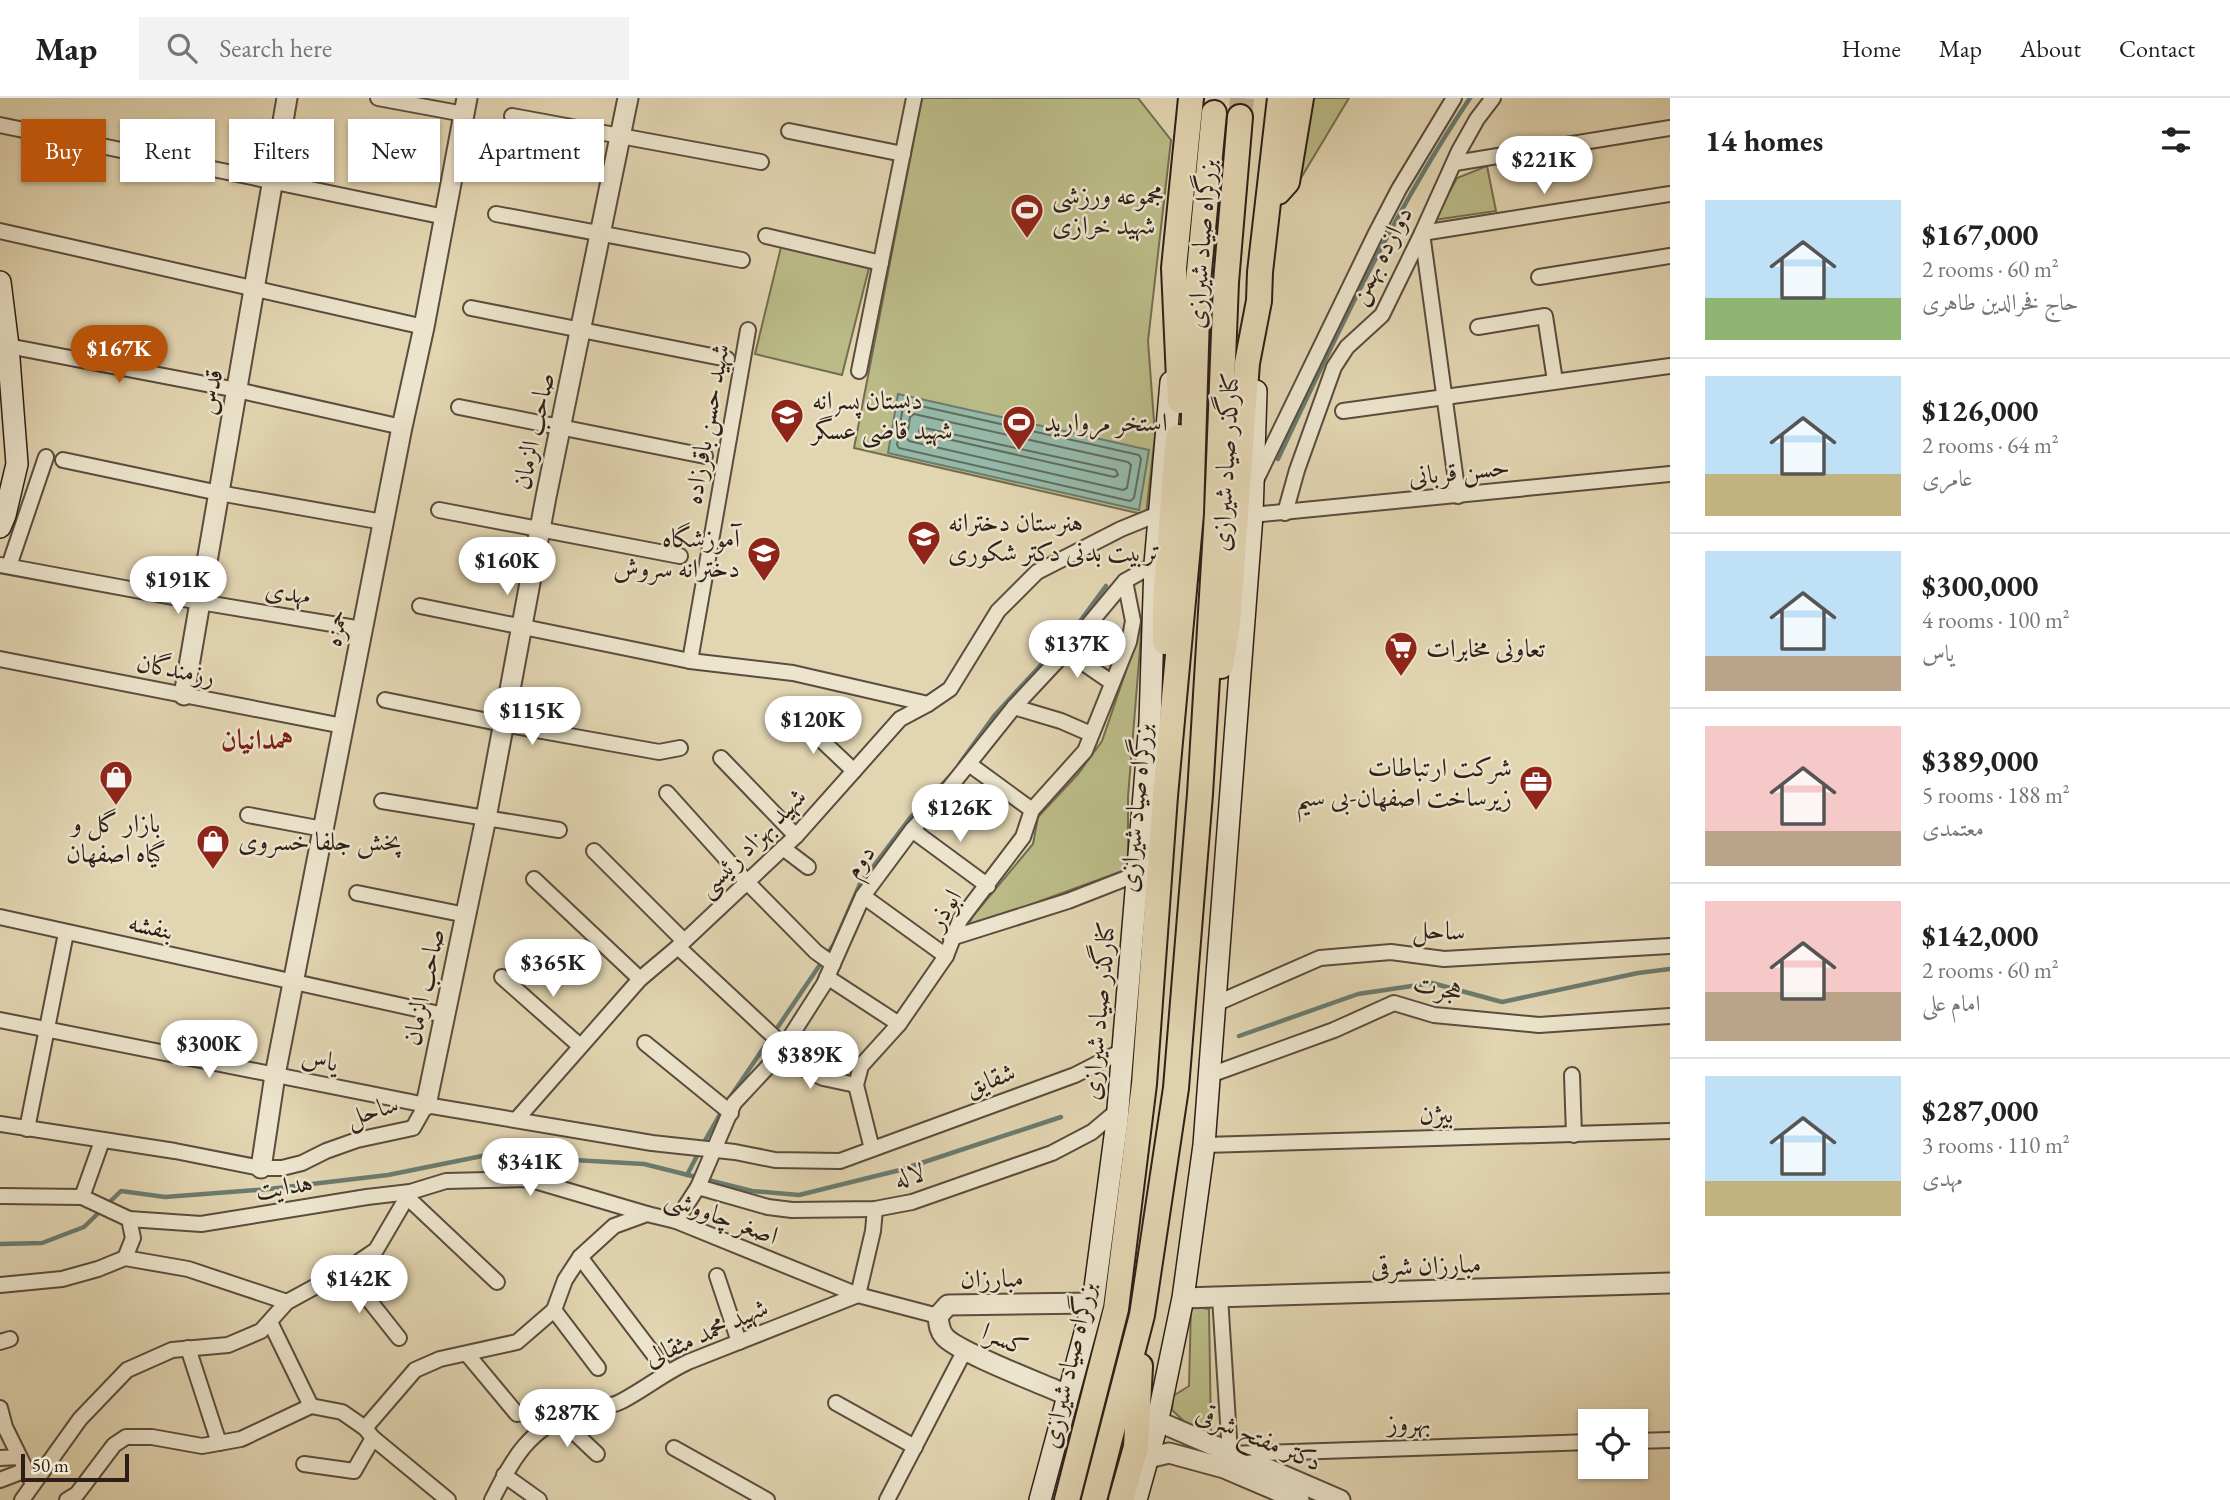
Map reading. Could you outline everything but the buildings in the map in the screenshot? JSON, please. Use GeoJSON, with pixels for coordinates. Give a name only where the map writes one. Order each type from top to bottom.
{"type":"FeatureCollection","features":[{"type":"Feature","properties":{"kind":"highway"},"geometry":{"type":"LineString","coordinates":[[1262,98],[1274,117],[1276,132]]}},
{"type":"Feature","properties":{"kind":"highway"},"geometry":{"type":"LineString","coordinates":[[1200,794],[1228,623],[1247,363],[1259,301],[1280,98]]}},
{"type":"Feature","properties":{"kind":"highway"},"geometry":{"type":"LineString","coordinates":[[1268,202],[1287,182],[1301,98]]}},
{"type":"Feature","properties":{"kind":"highway"},"geometry":{"type":"LineString","coordinates":[[1165,796],[1165,601],[1180,410],[1174,268],[1195,103]]}},
{"type":"Feature","properties":{"kind":"highway","name":"بزرگراه صیاد شیرازی"},"geometry":{"type":"LineString","coordinates":[[1067,1500],[1144,1084],[1165,796],[1191,514],[1198,282],[1195,103]]}},
{"type":"Feature","properties":{"kind":"highway","name":"بزرگراه صیاد شیرازی"},"geometry":{"type":"LineString","coordinates":[[1094,1500],[1142,1315],[1176,1088],[1200,794],[1217,513],[1226,282],[1240,117]]}},
{"type":"Feature","properties":{"kind":"highway"},"geometry":{"type":"LineString","coordinates":[[1053,1500],[1104,1306]]}},
{"type":"Feature","properties":{"kind":"highway"},"geometry":{"type":"LineString","coordinates":[[1121,1500],[1136,1447],[1142,1315]]}},
{"type":"Feature","properties":{"kind":"main road","name":"کنارگذر صیاد شیرازی"},"geometry":{"type":"LineString","coordinates":[[1040,1500],[1067,1395],[1104,1306],[1150,722],[1158,514],[1171,407],[1174,268]]}},
{"type":"Feature","properties":{"kind":"main road"},"geometry":{"type":"LineString","coordinates":[[0,282],[17,464],[0,527]]}},
{"type":"Feature","properties":{"kind":"main road","name":"کنارگذر صیاد شیرازی"},"geometry":{"type":"LineString","coordinates":[[1136,1500],[1157,1421],[1183,1298],[1204,1145],[1252,515],[1259,301]]}},
{"type":"Feature","properties":{"kind":"main road"},"geometry":{"type":"LineString","coordinates":[[0,399],[4,344]]}},
{"type":"Feature","properties":{"kind":"street","name":"قدس"},"geometry":{"type":"LineString","coordinates":[[283,119],[287,98]]}},
{"type":"Feature","properties":{"kind":"street"},"geometry":{"type":"LineString","coordinates":[[378,98],[466,106]]}},
{"type":"Feature","properties":{"kind":"street","name":"صاحب الزمان"},"geometry":{"type":"LineString","coordinates":[[426,1105],[486,818],[540,528],[628,98]]}},
{"type":"Feature","properties":{"kind":"street"},"geometry":{"type":"LineString","coordinates":[[859,370],[914,98]]}},
{"type":"Feature","properties":{"kind":"street","name":"دوازده بهمن"},"geometry":{"type":"LineString","coordinates":[[1253,486],[1375,235],[1399,189],[1454,98]]}},
{"type":"Feature","properties":{"kind":"street","name":"دوازده بهمن"},"geometry":{"type":"LineString","coordinates":[[1285,513],[1334,366],[1347,347],[1382,315],[1477,119],[1493,98]]}},
{"type":"Feature","properties":{"kind":"street","name":"حمزه"},"geometry":{"type":"LineString","coordinates":[[261,1168],[275,1075],[466,106]]}},
{"type":"Feature","properties":{"kind":"street"},"geometry":{"type":"LineString","coordinates":[[512,116],[761,162]]}},
{"type":"Feature","properties":{"kind":"street"},"geometry":{"type":"LineString","coordinates":[[0,125],[229,173]]}},
{"type":"Feature","properties":{"kind":"street"},"geometry":{"type":"LineString","coordinates":[[1455,163],[1670,128]]}},
{"type":"Feature","properties":{"kind":"street"},"geometry":{"type":"LineString","coordinates":[[789,131],[903,154]]}},
{"type":"Feature","properties":{"kind":"street","name":"قدس"},"geometry":{"type":"LineString","coordinates":[[184,695],[272,182]]}},
{"type":"Feature","properties":{"kind":"street"},"geometry":{"type":"LineString","coordinates":[[272,182],[445,217]]}},
{"type":"Feature","properties":{"kind":"street"},"geometry":{"type":"LineString","coordinates":[[1458,496],[1423,233],[1670,194]]}},
{"type":"Feature","properties":{"kind":"street"},"geometry":{"type":"LineString","coordinates":[[496,214],[742,260]]}},
{"type":"Feature","properties":{"kind":"street"},"geometry":{"type":"LineString","coordinates":[[0,231],[424,327]]}},
{"type":"Feature","properties":{"kind":"street"},"geometry":{"type":"LineString","coordinates":[[766,236],[881,263]]}},
{"type":"Feature","properties":{"kind":"street"},"geometry":{"type":"LineString","coordinates":[[1539,277],[1670,256]]}},
{"type":"Feature","properties":{"kind":"street"},"geometry":{"type":"LineString","coordinates":[[471,308],[580,332],[727,359]]}},
{"type":"Feature","properties":{"kind":"street"},"geometry":{"type":"LineString","coordinates":[[1478,327],[1545,316],[1555,381]]}},
{"type":"Feature","properties":{"kind":"street","name":"شهید حسن باقرزاده"},"geometry":{"type":"LineString","coordinates":[[690,661],[748,330]]}},
{"type":"Feature","properties":{"kind":"street"},"geometry":{"type":"LineString","coordinates":[[4,344],[237,390],[401,427]]}},
{"type":"Feature","properties":{"kind":"street"},"geometry":{"type":"LineString","coordinates":[[1343,411],[1670,366]]}},
{"type":"Feature","properties":{"kind":"street"},"geometry":{"type":"LineString","coordinates":[[459,407],[705,456]]}},
{"type":"Feature","properties":{"kind":"street"},"geometry":{"type":"LineString","coordinates":[[4,566],[46,457]]}},
{"type":"Feature","properties":{"kind":"street"},"geometry":{"type":"LineString","coordinates":[[62,460],[219,493],[383,522]]}},
{"type":"Feature","properties":{"kind":"street","name":"حسن قربانی"},"geometry":{"type":"LineString","coordinates":[[1252,515],[1670,474]]}},
{"type":"Feature","properties":{"kind":"street"},"geometry":{"type":"LineString","coordinates":[[439,510],[680,556]]}},
{"type":"Feature","properties":{"kind":"street","name":"شهید بهزاد رئیسی"},"geometry":{"type":"LineString","coordinates":[[516,1120],[640,979],[796,836],[900,719],[950,689],[998,611],[1037,572],[1121,529],[1158,514]]}},
{"type":"Feature","properties":{"kind":"street","name":"دوم"},"geometry":{"type":"LineString","coordinates":[[676,1221],[698,1187],[734,1102],[781,1051],[830,970],[863,896],[912,830],[1014,707],[1070,647],[1125,581],[1155,564]]}},
{"type":"Feature","properties":{"kind":"street","name":"مهدی"},"geometry":{"type":"LineString","coordinates":[[4,566],[362,629]]}},
{"type":"Feature","properties":{"kind":"street","name":"ابوذر"},"geometry":{"type":"LineString","coordinates":[[856,1085],[861,1066],[899,1024],[946,956],[961,920],[1023,837],[1032,810],[1085,751],[1129,642],[1133,621],[1125,581]]}},
{"type":"Feature","properties":{"kind":"street"},"geometry":{"type":"LineString","coordinates":[[420,606],[690,661],[793,673],[928,704]]}},
{"type":"Feature","properties":{"kind":"street"},"geometry":{"type":"LineString","coordinates":[[1070,647],[1082,662],[1111,682]]}},
{"type":"Feature","properties":{"kind":"street","name":"رزمندگان"},"geometry":{"type":"LineString","coordinates":[[0,659],[343,726]]}},
{"type":"Feature","properties":{"kind":"street"},"geometry":{"type":"LineString","coordinates":[[385,700],[659,752],[680,748]]}},
{"type":"Feature","properties":{"kind":"street"},"geometry":{"type":"LineString","coordinates":[[1014,707],[1061,721],[1091,734]]}},
{"type":"Feature","properties":{"kind":"street"},"geometry":{"type":"LineString","coordinates":[[796,716],[854,771]]}},
{"type":"Feature","properties":{"kind":"street"},"geometry":{"type":"LineString","coordinates":[[722,758],[796,836]]}},
{"type":"Feature","properties":{"kind":"street"},"geometry":{"type":"LineString","coordinates":[[969,764],[1032,810]]}},
{"type":"Feature","properties":{"kind":"street"},"geometry":{"type":"LineString","coordinates":[[667,793],[830,970],[899,1024]]}},
{"type":"Feature","properties":{"kind":"street"},"geometry":{"type":"LineString","coordinates":[[382,801],[559,831]]}},
{"type":"Feature","properties":{"kind":"street"},"geometry":{"type":"LineString","coordinates":[[248,815],[323,830]]}},
{"type":"Feature","properties":{"kind":"street"},"geometry":{"type":"LineString","coordinates":[[912,830],[988,886]]}},
{"type":"Feature","properties":{"kind":"street"},"geometry":{"type":"LineString","coordinates":[[783,848],[808,867]]}},
{"type":"Feature","properties":{"kind":"street"},"geometry":{"type":"LineString","coordinates":[[594,851],[781,1051],[823,1078],[856,1085],[872,1149]]}},
{"type":"Feature","properties":{"kind":"street"},"geometry":{"type":"LineString","coordinates":[[951,939],[1068,901],[1137,874]]}},
{"type":"Feature","properties":{"kind":"street"},"geometry":{"type":"LineString","coordinates":[[534,879],[640,979]]}},
{"type":"Feature","properties":{"kind":"street"},"geometry":{"type":"LineString","coordinates":[[357,893],[466,915]]}},
{"type":"Feature","properties":{"kind":"street"},"geometry":{"type":"LineString","coordinates":[[863,896],[946,956]]}},
{"type":"Feature","properties":{"kind":"street","name":"بنفشه"},"geometry":{"type":"LineString","coordinates":[[0,918],[444,1015]]}},
{"type":"Feature","properties":{"kind":"street"},"geometry":{"type":"LineString","coordinates":[[27,1129],[65,933]]}},
{"type":"Feature","properties":{"kind":"street","name":"ساحل"},"geometry":{"type":"LineString","coordinates":[[1216,1004],[1320,958],[1391,952],[1444,959],[1670,946]]}},
{"type":"Feature","properties":{"kind":"street"},"geometry":{"type":"LineString","coordinates":[[502,977],[580,1046]]}},
{"type":"Feature","properties":{"kind":"street","name":"هجرت"},"geometry":{"type":"LineString","coordinates":[[1210,1075],[1334,1030],[1394,1003],[1434,1016],[1539,1025],[1670,1016]]}},
{"type":"Feature","properties":{"kind":"street","name":"یاس"},"geometry":{"type":"LineString","coordinates":[[0,1020],[426,1105]]}},
{"type":"Feature","properties":{"kind":"street"},"geometry":{"type":"LineString","coordinates":[[645,1043],[731,1113]]}},
{"type":"Feature","properties":{"kind":"street","name":"شقایق"},"geometry":{"type":"LineString","coordinates":[[872,1149],[1075,1075],[1122,1051]]}},
{"type":"Feature","properties":{"kind":"street"},"geometry":{"type":"LineString","coordinates":[[1572,1075],[1574,1135]]}},
{"type":"Feature","properties":{"kind":"street","name":"ساحل"},"geometry":{"type":"LineString","coordinates":[[0,1124],[175,1151],[261,1168],[282,1168],[302,1163],[357,1140],[413,1128],[426,1105],[652,1143],[691,1147]]}},
{"type":"Feature","properties":{"kind":"street","name":"لاله"},"geometry":{"type":"LineString","coordinates":[[698,1187],[792,1210],[875,1209],[912,1202],[1052,1153],[1092,1132],[1118,1110]]}},
{"type":"Feature","properties":{"kind":"street","name":"بیژن"},"geometry":{"type":"LineString","coordinates":[[1204,1145],[1670,1131]]}},
{"type":"Feature","properties":{"kind":"street"},"geometry":{"type":"LineString","coordinates":[[85,1199],[102,1141]]}},
{"type":"Feature","properties":{"kind":"street","name":"لاله"},"geometry":{"type":"LineString","coordinates":[[691,1147],[712,1153],[775,1160],[839,1161],[872,1149]]}},
{"type":"Feature","properties":{"kind":"street","name":"هدایت"},"geometry":{"type":"LineString","coordinates":[[0,1196],[85,1199],[123,1216],[201,1224],[367,1197],[408,1195],[446,1181],[528,1179],[647,1214]]}},
{"type":"Feature","properties":{"kind":"street"},"geometry":{"type":"LineString","coordinates":[[22,1500],[80,1419],[127,1370],[172,1350],[228,1345],[261,1331],[286,1302],[346,1270],[376,1250],[408,1195],[497,1282]]}},
{"type":"Feature","properties":{"kind":"street"},"geometry":{"type":"LineString","coordinates":[[858,1295],[873,1231],[875,1209]]}},
{"type":"Feature","properties":{"kind":"street","name":"اصغر چاووشی"},"geometry":{"type":"LineString","coordinates":[[304,1464],[354,1471],[369,1433],[415,1370],[440,1359],[517,1342],[554,1310],[565,1280],[580,1257],[614,1226],[647,1214],[676,1221],[858,1295]]}},
{"type":"Feature","properties":{"kind":"street"},"geometry":{"type":"LineString","coordinates":[[123,1216],[133,1238],[125,1258]]}},
{"type":"Feature","properties":{"kind":"street"},"geometry":{"type":"LineString","coordinates":[[580,1257],[667,1371]]}},
{"type":"Feature","properties":{"kind":"street"},"geometry":{"type":"LineString","coordinates":[[0,1285],[62,1279],[125,1258],[188,1269],[286,1302]]}},
{"type":"Feature","properties":{"kind":"street"},"geometry":{"type":"LineString","coordinates":[[346,1270],[399,1338]]}},
{"type":"Feature","properties":{"kind":"street"},"geometry":{"type":"LineString","coordinates":[[717,1276],[739,1342]]}},
{"type":"Feature","properties":{"kind":"street","name":"مبارزان شرقی"},"geometry":{"type":"LineString","coordinates":[[1183,1298],[1670,1283]]}},
{"type":"Feature","properties":{"kind":"street","name":"مبارزان"},"geometry":{"type":"LineString","coordinates":[[858,1295],[938,1316],[948,1305],[1104,1306]]}},
{"type":"Feature","properties":{"kind":"street","name":"شهید محمد مثقالی"},"geometry":{"type":"LineString","coordinates":[[492,1500],[516,1454],[544,1427],[575,1412],[620,1403],[667,1371],[858,1295]]}},
{"type":"Feature","properties":{"kind":"street"},"geometry":{"type":"LineString","coordinates":[[1220,1297],[1227,1461]]}},
{"type":"Feature","properties":{"kind":"street"},"geometry":{"type":"LineString","coordinates":[[554,1310],[598,1368]]}},
{"type":"Feature","properties":{"kind":"street","name":"کسرا"},"geometry":{"type":"LineString","coordinates":[[938,1316],[939,1328],[945,1339],[1067,1395]]}},
{"type":"Feature","properties":{"kind":"street"},"geometry":{"type":"LineString","coordinates":[[270,1322],[311,1406]]}},
{"type":"Feature","properties":{"kind":"street"},"geometry":{"type":"LineString","coordinates":[[188,1348],[219,1443]]}},
{"type":"Feature","properties":{"kind":"street"},"geometry":{"type":"LineString","coordinates":[[887,1500],[965,1350]]}},
{"type":"Feature","properties":{"kind":"street"},"geometry":{"type":"LineString","coordinates":[[467,1354],[517,1414]]}},
{"type":"Feature","properties":{"kind":"street"},"geometry":{"type":"LineString","coordinates":[[835,1403],[915,1447]]}},
{"type":"Feature","properties":{"kind":"street"},"geometry":{"type":"LineString","coordinates":[[67,1500],[77,1494],[114,1445],[126,1437],[152,1437],[202,1446],[242,1439],[311,1406],[342,1412],[447,1500]]}},
{"type":"Feature","properties":{"kind":"street"},"geometry":{"type":"LineString","coordinates":[[0,1408],[5,1427],[33,1484]]}},
{"type":"Feature","properties":{"kind":"street"},"geometry":{"type":"LineString","coordinates":[[560,1419],[597,1454]]}},
{"type":"Feature","properties":{"kind":"street","name":"دکتر مفتح شرقی"},"geometry":{"type":"LineString","coordinates":[[1157,1421],[1299,1500]]}},
{"type":"Feature","properties":{"kind":"street"},"geometry":{"type":"LineString","coordinates":[[1648,1441],[1670,1440]]}},
{"type":"Feature","properties":{"kind":"street","name":"بهروز"},"geometry":{"type":"LineString","coordinates":[[1227,1461],[1578,1443]]}},
{"type":"Feature","properties":{"kind":"street"},"geometry":{"type":"LineString","coordinates":[[674,1448],[767,1500]]}},
{"type":"Feature","properties":{"kind":"street","name":"دکتر مفتح شرقی"},"geometry":{"type":"LineString","coordinates":[[1148,1458],[1169,1453],[1227,1461],[1332,1498]]}},
{"type":"Feature","properties":{"kind":"street"},"geometry":{"type":"LineString","coordinates":[[0,1458],[23,1463]]}},
{"type":"Feature","properties":{"kind":"street"},"geometry":{"type":"LineString","coordinates":[[0,1480],[23,1463]]}},
{"type":"Feature","properties":{"kind":"street"},"geometry":{"type":"LineString","coordinates":[[504,1475],[539,1500]]}},
{"type":"Feature","properties":{"kind":"green space","name":"مجموعه ورزشی شهید خرازی"},"geometry":{"type":"Polygon","coordinates":[[[922,98],[1138,98],[1171,140],[1148,341],[1155,435],[1146,515],[854,448],[922,98]]]}},
{"type":"Feature","properties":{"kind":"green space"},"geometry":{"type":"Polygon","coordinates":[[[1306,98],[1349,98],[1289,198],[1288,189],[1306,98]]]}},
{"type":"Feature","properties":{"kind":"green space"},"geometry":{"type":"Polygon","coordinates":[[[1487,166],[1496,211],[1434,220],[1457,178],[1487,166]]]}},
{"type":"Feature","properties":{"kind":"green space"},"geometry":{"type":"Polygon","coordinates":[[[781,247],[869,268],[842,375],[755,354],[781,247]]]}},
{"type":"Feature","properties":{"kind":"green space"},"geometry":{"type":"Polygon","coordinates":[[[1142,624],[1128,797],[1128,869],[966,928],[1033,844],[1038,817],[1078,774],[1102,741],[1142,624]]]}},
{"type":"Feature","properties":{"kind":"green space"},"geometry":{"type":"Polygon","coordinates":[[[1191,1306],[1209,1309],[1211,1431],[1188,1425],[1172,1410],[1173,1396],[1189,1386],[1191,1306]]]}},
{"type":"Feature","properties":{"kind":"water","name":"استخر مروارید"},"geometry":{"type":"Polygon","coordinates":[[[898,394],[1149,450],[1139,510],[888,453],[898,394]]]}},
{"type":"Feature","properties":{"kind":"waterway"},"geometry":{"type":"LineString","coordinates":[[1278,459],[1391,229],[1470,98]]}},
{"type":"Feature","properties":{"kind":"waterway"},"geometry":{"type":"LineString","coordinates":[[960,763],[994,716],[1075,628],[1106,586]]}},
{"type":"Feature","properties":{"kind":"waterway"},"geometry":{"type":"LineString","coordinates":[[729,1099],[834,944],[860,884],[910,818],[953,773]]}},
{"type":"Feature","properties":{"kind":"waterway"},"geometry":{"type":"LineString","coordinates":[[1239,1036],[1358,994],[1432,983],[1502,1002],[1638,973],[1670,969]]}},
{"type":"Feature","properties":{"kind":"waterway"},"geometry":{"type":"LineString","coordinates":[[703,1144],[723,1109]]}},
{"type":"Feature","properties":{"kind":"waterway"},"geometry":{"type":"LineString","coordinates":[[0,1244],[42,1243],[84,1227],[121,1191],[165,1197],[269,1189],[388,1175],[487,1155],[644,1164],[752,1191],[799,1195],[900,1170],[1061,1117]]}},
{"type":"Feature","properties":{"kind":"waterway"},"geometry":{"type":"LineString","coordinates":[[687,1175],[699,1152]]}},
{"type":"Feature","properties":{"kind":"tunnel"},"geometry":{"type":"LineString","coordinates":[[1240,117],[1242,98]]}},
{"type":"Feature","properties":{"kind":"place","name":"مجموعه ورزشی شهید خرازی"},"geometry":{"type":"Point","coordinates":[1027,240]}},
{"type":"Feature","properties":{"kind":"place","name":"دبستان پسرانه شهید قاضی عسگر"},"geometry":{"type":"Point","coordinates":[787,445]}},
{"type":"Feature","properties":{"kind":"place","name":"استخر مروارید"},"geometry":{"type":"Point","coordinates":[1019,452]}},
{"type":"Feature","properties":{"kind":"place","name":"هنرستان دخترانه تربیت بدنی دکتر شکوری"},"geometry":{"type":"Point","coordinates":[924,567]}},
{"type":"Feature","properties":{"kind":"place","name":"آموزشگاه دخترانه سروش"},"geometry":{"type":"Point","coordinates":[764,583]}},
{"type":"Feature","properties":{"kind":"place","name":"تعاونی مخابرات"},"geometry":{"type":"Point","coordinates":[1401,678]}},
{"type":"Feature","properties":{"kind":"place","name":"بازار گل و گیاه اصفهان"},"geometry":{"type":"Point","coordinates":[116,807]}},
{"type":"Feature","properties":{"kind":"place","name":"شرکت ارتباطات زیرساخت اصفهان-بی سیم"},"geometry":{"type":"Point","coordinates":[1536,812]}},
{"type":"Feature","properties":{"kind":"place","name":"پخش جلفا خسروی"},"geometry":{"type":"Point","coordinates":[213,871]}},
{"type":"Feature","properties":{"kind":"district","name":"همدانیان"},"geometry":{"type":"Point","coordinates":[257,739]}}]}
